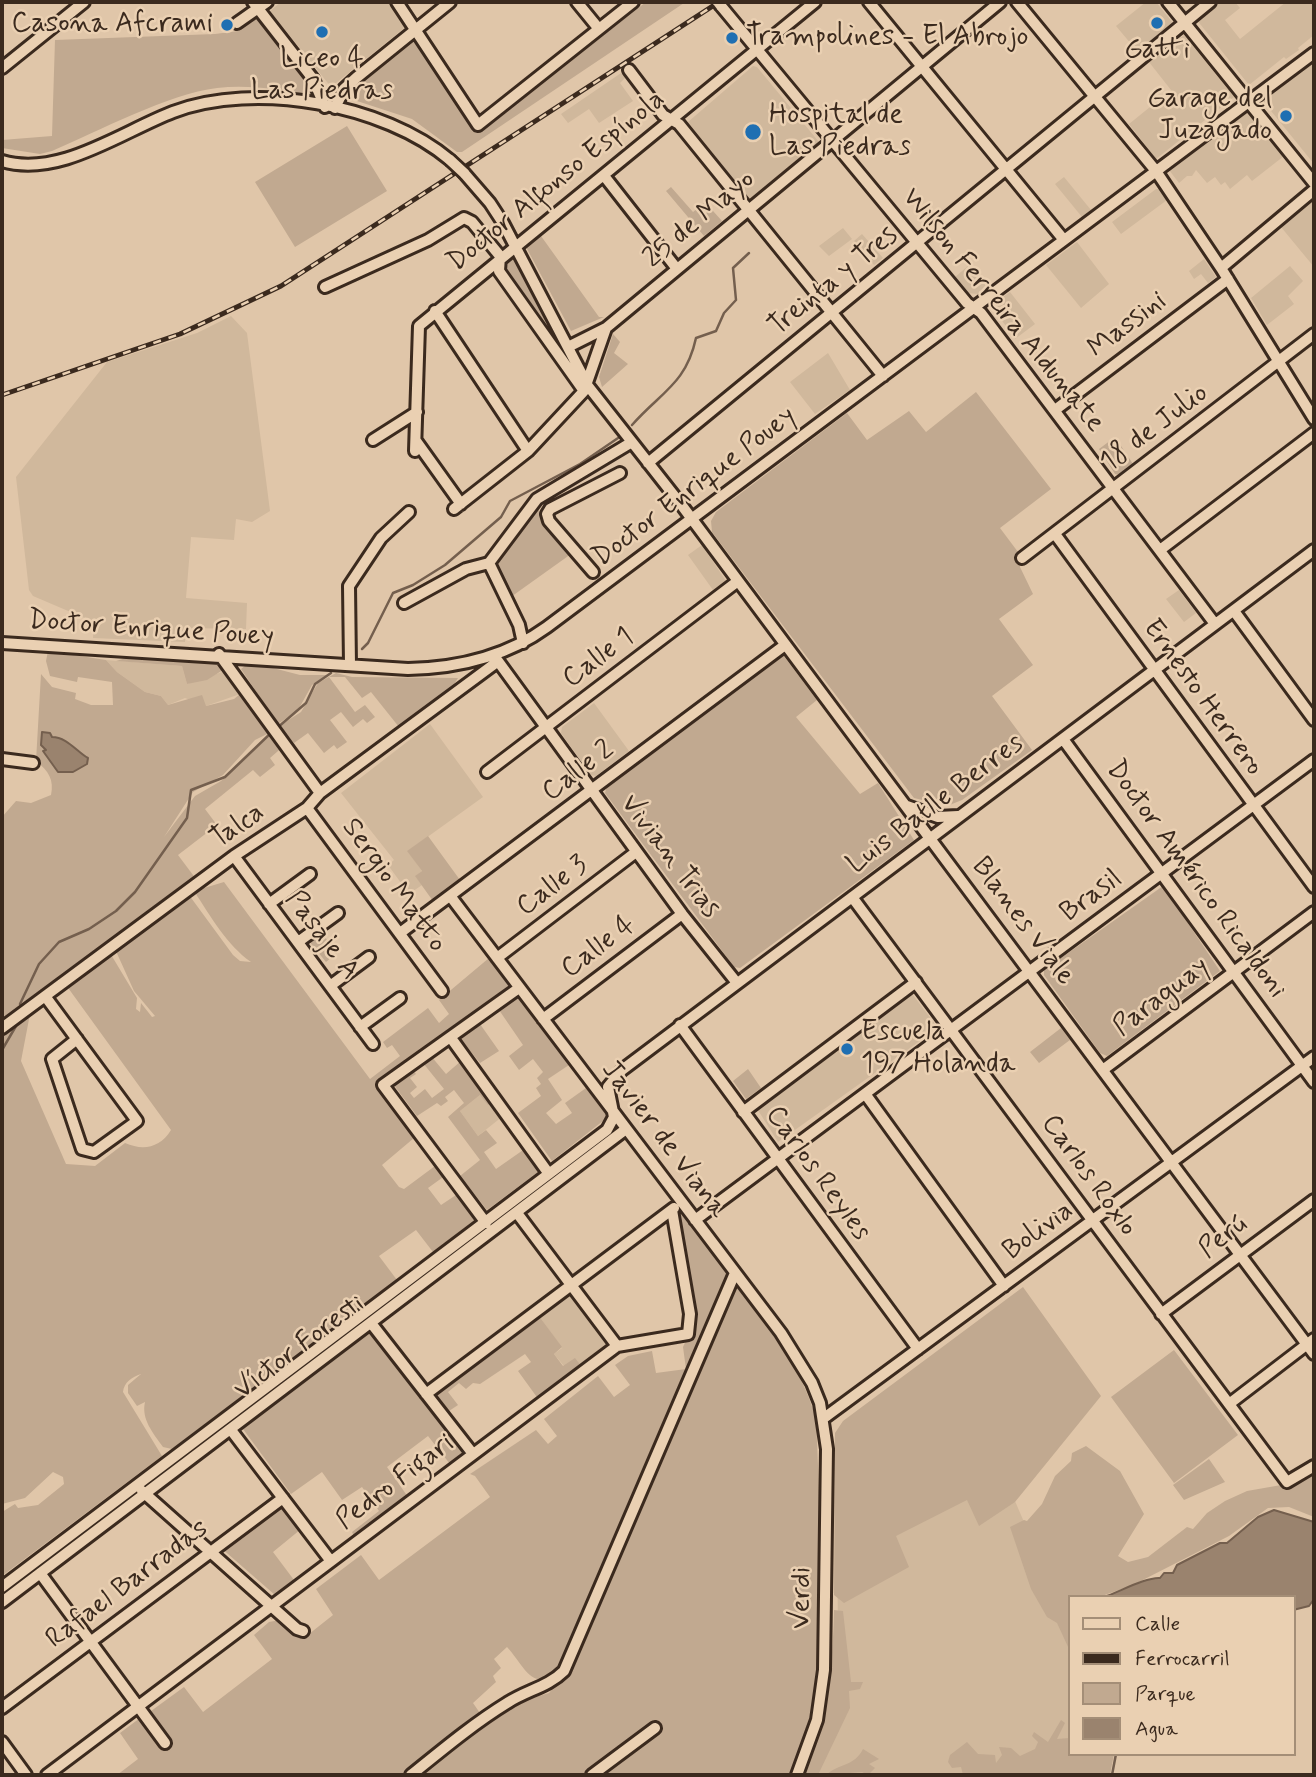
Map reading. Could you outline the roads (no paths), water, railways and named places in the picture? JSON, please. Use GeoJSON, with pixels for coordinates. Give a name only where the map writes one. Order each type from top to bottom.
{"type":"FeatureCollection","features":[{"type":"Feature","properties":{"kind":"street"},"geometry":{"type":"LineString","coordinates":[[2,68],[84,2]]}},
{"type":"Feature","properties":{"kind":"street"},"geometry":{"type":"LineString","coordinates":[[397,2],[478,125],[633,2]]}},
{"type":"Feature","properties":{"kind":"street"},"geometry":{"type":"LineString","coordinates":[[330,107],[356,78],[450,2]]}},
{"type":"Feature","properties":{"kind":"street"},"geometry":{"type":"LineString","coordinates":[[577,2],[599,29]]}},
{"type":"Feature","properties":{"kind":"street","name":"Doctor Alfonso Espínola"},"geometry":{"type":"LineString","coordinates":[[527,451],[457,507],[416,446],[419,326],[500,256],[516,247],[605,177],[815,2]]}},
{"type":"Feature","properties":{"kind":"street"},"geometry":{"type":"LineString","coordinates":[[869,2],[1064,240]]}},
{"type":"Feature","properties":{"kind":"street","name":"25 de Mayo"},"geometry":{"type":"LineString","coordinates":[[568,347],[606,328],[1000,2]]}},
{"type":"Feature","properties":{"kind":"street"},"geometry":{"type":"LineString","coordinates":[[1017,2],[1156,171],[1221,268],[1314,419]]}},
{"type":"Feature","properties":{"kind":"street"},"geometry":{"type":"LineString","coordinates":[[1168,2],[1314,183]]}},
{"type":"Feature","properties":{"kind":"street","name":"Treinta y Tres"},"geometry":{"type":"LineString","coordinates":[[648,463],[1210,2]]}},
{"type":"Feature","properties":{"kind":"street"},"geometry":{"type":"LineString","coordinates":[[237,23],[260,4],[330,107]]}},
{"type":"Feature","properties":{"kind":"street","name":"Wilson Ferreira Aldunate"},"geometry":{"type":"LineString","coordinates":[[719,4],[974,308],[1055,410],[1216,624]]}},
{"type":"Feature","properties":{"kind":"street","name":"Doctor Enrique Pouey"},"geometry":{"type":"LineString","coordinates":[[2,643],[434,668],[495,658],[523,643],[1314,53]]}},
{"type":"Feature","properties":{"kind":"street"},"geometry":{"type":"LineString","coordinates":[[629,70],[663,115],[679,124],[883,376]]}},
{"type":"Feature","properties":{"kind":"street"},"geometry":{"type":"LineString","coordinates":[[2,161],[27,164],[56,161],[174,112],[221,100],[269,99],[330,107],[354,111],[403,129],[450,160],[490,203],[568,347],[586,388]]}},
{"type":"Feature","properties":{"kind":"street"},"geometry":{"type":"LineString","coordinates":[[605,177],[677,269]]}},
{"type":"Feature","properties":{"kind":"street"},"geometry":{"type":"LineString","coordinates":[[1221,268],[1314,190]]}},
{"type":"Feature","properties":{"kind":"street"},"geometry":{"type":"LineString","coordinates":[[325,287],[418,245],[464,218],[472,222],[500,256],[499,271],[586,388]]}},
{"type":"Feature","properties":{"kind":"street","name":"Massini"},"geometry":{"type":"LineString","coordinates":[[1055,410],[1228,279]]}},
{"type":"Feature","properties":{"kind":"street"},"geometry":{"type":"LineString","coordinates":[[435,311],[527,451],[586,388],[606,328]]}},
{"type":"Feature","properties":{"kind":"street","name":"18 de Julio"},"geometry":{"type":"LineString","coordinates":[[1022,558],[1314,334]]}},
{"type":"Feature","properties":{"kind":"street","name":"Blanes Viale"},"geometry":{"type":"LineString","coordinates":[[586,388],[692,518],[904,805],[1312,1346]]}},
{"type":"Feature","properties":{"kind":"street"},"geometry":{"type":"LineString","coordinates":[[373,440],[418,412]]}},
{"type":"Feature","properties":{"kind":"street"},"geometry":{"type":"LineString","coordinates":[[1160,550],[1314,433]]}},
{"type":"Feature","properties":{"kind":"street"},"geometry":{"type":"LineString","coordinates":[[404,603],[466,569],[489,563],[537,499],[632,442]]}},
{"type":"Feature","properties":{"kind":"street"},"geometry":{"type":"LineString","coordinates":[[593,572],[549,521],[547,514],[550,509],[620,473]]}},
{"type":"Feature","properties":{"kind":"street"},"geometry":{"type":"LineString","coordinates":[[350,665],[349,586],[381,538],[409,512]]}},
{"type":"Feature","properties":{"kind":"street","name":"Ernesto Herrero"},"geometry":{"type":"LineString","coordinates":[[1055,534],[1314,887]]}},
{"type":"Feature","properties":{"kind":"street","name":"Luis Batlle Berres"},"geometry":{"type":"LineString","coordinates":[[612,1110],[608,1087],[615,1076],[1314,550]]}},
{"type":"Feature","properties":{"kind":"street"},"geometry":{"type":"LineString","coordinates":[[489,563],[519,625],[523,643]]}},
{"type":"Feature","properties":{"kind":"street","name":"Calle 1"},"geometry":{"type":"LineString","coordinates":[[487,772],[738,581]]}},
{"type":"Feature","properties":{"kind":"street"},"geometry":{"type":"LineString","coordinates":[[1234,611],[1314,720]]}},
{"type":"Feature","properties":{"kind":"street","name":"Calle 2"},"geometry":{"type":"LineString","coordinates":[[400,933],[785,645]]}},
{"type":"Feature","properties":{"kind":"street","name":"Sergio Matto"},"geometry":{"type":"LineString","coordinates":[[219,654],[320,793]]}},
{"type":"Feature","properties":{"kind":"street","name":"Vivian Trias"},"geometry":{"type":"LineString","coordinates":[[495,658],[682,914],[737,984]]}},
{"type":"Feature","properties":{"kind":"street","name":"Talca"},"geometry":{"type":"LineString","coordinates":[[2,1028],[234,856],[307,808],[320,793],[495,658]]}},
{"type":"Feature","properties":{"kind":"street","name":"Doctor Américo Ricaldoni"},"geometry":{"type":"LineString","coordinates":[[1063,739],[1314,1082]]}},
{"type":"Feature","properties":{"kind":"street"},"geometry":{"type":"LineString","coordinates":[[2,759],[33,763]]}},
{"type":"Feature","properties":{"kind":"street","name":"Brasil"},"geometry":{"type":"LineString","coordinates":[[695,1220],[1314,760]]}},
{"type":"Feature","properties":{"kind":"street"},"geometry":{"type":"LineString","coordinates":[[904,805],[929,815],[958,816]]}},
{"type":"Feature","properties":{"kind":"street","name":"Sergio Matto"},"geometry":{"type":"LineString","coordinates":[[307,808],[442,991]]}},
{"type":"Feature","properties":{"kind":"street","name":"Calle 3"},"geometry":{"type":"LineString","coordinates":[[497,958],[636,852]]}},
{"type":"Feature","properties":{"kind":"street","name":"Pasaje A"},"geometry":{"type":"LineString","coordinates":[[234,856],[373,1044]]}},
{"type":"Feature","properties":{"kind":"street"},"geometry":{"type":"LineString","coordinates":[[269,904],[310,874]]}},
{"type":"Feature","properties":{"kind":"street","name":"Javier de Viana"},"geometry":{"type":"LineString","coordinates":[[451,897],[801,1364],[824,1418]]}},
{"type":"Feature","properties":{"kind":"street","name":"Carlos Roxlo"},"geometry":{"type":"LineString","coordinates":[[852,897],[1287,1482],[1314,1466]]}},
{"type":"Feature","properties":{"kind":"street","name":"Paraguay"},"geometry":{"type":"LineString","coordinates":[[1104,1069],[1314,912]]}},
{"type":"Feature","properties":{"kind":"street"},"geometry":{"type":"LineString","coordinates":[[298,942],[338,914]]}},
{"type":"Feature","properties":{"kind":"street","name":"Calle 4"},"geometry":{"type":"LineString","coordinates":[[543,1019],[682,914]]}},
{"type":"Feature","properties":{"kind":"street"},"geometry":{"type":"LineString","coordinates":[[330,986],[369,957]]}},
{"type":"Feature","properties":{"kind":"street"},"geometry":{"type":"LineString","coordinates":[[743,1112],[916,982]]}},
{"type":"Feature","properties":{"kind":"street"},"geometry":{"type":"LineString","coordinates":[[486,1223],[383,1085],[519,988]]}},
{"type":"Feature","properties":{"kind":"street"},"geometry":{"type":"LineString","coordinates":[[45,996],[77,1038],[137,1121],[94,1153],[82,1149],[52,1059],[77,1038]]}},
{"type":"Feature","properties":{"kind":"street"},"geometry":{"type":"LineString","coordinates":[[360,1027],[400,998]]}},
{"type":"Feature","properties":{"kind":"street","name":"Carlos Reyles"},"geometry":{"type":"LineString","coordinates":[[680,1026],[918,1349]]}},
{"type":"Feature","properties":{"kind":"street"},"geometry":{"type":"LineString","coordinates":[[451,1038],[549,1174]]}},
{"type":"Feature","properties":{"kind":"street","name":"Bolivia"},"geometry":{"type":"LineString","coordinates":[[824,1418],[1314,1057]]}},
{"type":"Feature","properties":{"kind":"street"},"geometry":{"type":"LineString","coordinates":[[866,1095],[1004,1286]]}},
{"type":"Feature","properties":{"kind":"street","name":"Víctor Foresti"},"geometry":{"type":"LineString","coordinates":[[2,1602],[141,1490],[612,1126],[612,1110]]}},
{"type":"Feature","properties":{"kind":"street","name":"Víctor Foresti"},"geometry":{"type":"LineString","coordinates":[[2,1587],[231,1430],[626,1129]]}},
{"type":"Feature","properties":{"kind":"street","name":"Perú"},"geometry":{"type":"LineString","coordinates":[[1161,1314],[1314,1200]]}},
{"type":"Feature","properties":{"kind":"street"},"geometry":{"type":"LineString","coordinates":[[426,1394],[682,1202]]}},
{"type":"Feature","properties":{"kind":"street","name":"Pedro Figari"},"geometry":{"type":"LineString","coordinates":[[47,1775],[617,1346],[688,1334],[690,1314],[672,1210]]}},
{"type":"Feature","properties":{"kind":"street"},"geometry":{"type":"LineString","coordinates":[[517,1213],[617,1346]]}},
{"type":"Feature","properties":{"kind":"street"},"geometry":{"type":"LineString","coordinates":[[411,1775],[486,1716],[511,1700],[553,1682],[564,1671],[735,1273]]}},
{"type":"Feature","properties":{"kind":"street"},"geometry":{"type":"LineString","coordinates":[[371,1323],[472,1454]]}},
{"type":"Feature","properties":{"kind":"street"},"geometry":{"type":"LineString","coordinates":[[1229,1404],[1312,1346]]}},
{"type":"Feature","properties":{"kind":"street","name":"Verdi"},"geometry":{"type":"LineString","coordinates":[[797,1775],[817,1720],[824,1670],[827,1494],[824,1418]]}},
{"type":"Feature","properties":{"kind":"street"},"geometry":{"type":"LineString","coordinates":[[231,1430],[330,1560]]}},
{"type":"Feature","properties":{"kind":"street"},"geometry":{"type":"LineString","coordinates":[[141,1490],[297,1629],[303,1631]]}},
{"type":"Feature","properties":{"kind":"street","name":"Rafael Barradas"},"geometry":{"type":"LineString","coordinates":[[2,1708],[282,1498]]}},
{"type":"Feature","properties":{"kind":"street"},"geometry":{"type":"LineString","coordinates":[[40,1573],[165,1742]]}},
{"type":"Feature","properties":{"kind":"street"},"geometry":{"type":"LineString","coordinates":[[592,1775],[655,1728]]}},
{"type":"Feature","properties":{"kind":"street"},"geometry":{"type":"LineString","coordinates":[[2,1742],[26,1775]]}},
{"type":"Feature","properties":{"kind":"water"},"geometry":{"type":"Polygon","coordinates":[[[42,732],[67,742],[88,758],[87,764],[73,772],[58,772],[43,751],[46,750],[41,745],[42,732]]]}},
{"type":"Feature","properties":{"kind":"water"},"geometry":{"type":"Polygon","coordinates":[[[1274,1510],[1314,1522],[1314,1599],[1309,1606],[1295,1610],[1295,1595],[1109,1595],[1140,1582],[1160,1578],[1164,1573],[1173,1573],[1177,1565],[1220,1543],[1227,1543],[1258,1517],[1274,1510]]]}},
{"type":"Feature","properties":{"kind":"waterway"},"geometry":{"type":"LineString","coordinates":[[632,425],[679,377],[692,354],[696,338],[716,331],[724,313],[736,300],[733,268],[749,253]]}},
{"type":"Feature","properties":{"kind":"waterway"},"geometry":{"type":"LineString","coordinates":[[362,649],[368,643],[393,593],[413,585],[445,565],[501,517],[510,501],[580,464],[621,436]]}},
{"type":"Feature","properties":{"kind":"waterway"},"geometry":{"type":"LineString","coordinates":[[277,728],[306,703],[315,684],[331,673]]}},
{"type":"Feature","properties":{"kind":"waterway"},"geometry":{"type":"LineString","coordinates":[[20,1004],[39,964],[59,942],[89,929],[116,911],[135,892],[187,818],[191,790],[225,777],[272,732]]}},
{"type":"Feature","properties":{"kind":"waterway"},"geometry":{"type":"LineString","coordinates":[[2,1050],[16,1026]]}},
{"type":"Feature","properties":{"kind":"waterway"},"geometry":{"type":"LineString","coordinates":[[1112,1775],[1116,1756]]}},
{"type":"Feature","properties":{"kind":"railway"},"geometry":{"type":"LineString","coordinates":[[2,395],[180,334],[281,286],[719,2]]}},
{"type":"Feature","properties":{"kind":"place","name":"Gatti"},"geometry":{"type":"Point","coordinates":[1157,23]}},
{"type":"Feature","properties":{"kind":"place","name":"Casona Afcrami"},"geometry":{"type":"Point","coordinates":[227,25]}},
{"type":"Feature","properties":{"kind":"place","name":"Liceo 4 Las Piedras"},"geometry":{"type":"Point","coordinates":[322,32]}},
{"type":"Feature","properties":{"kind":"place","name":"Trampolines - El Abrojo"},"geometry":{"type":"Point","coordinates":[732,38]}},
{"type":"Feature","properties":{"kind":"place","name":"Garage del Juzagado"},"geometry":{"type":"Point","coordinates":[1286,116]}},
{"type":"Feature","properties":{"kind":"place","name":"Hospital de Las Piedras"},"geometry":{"type":"Point","coordinates":[753,132]}},
{"type":"Feature","properties":{"kind":"place","name":"Escuela 197 Holanda"},"geometry":{"type":"Point","coordinates":[847,1049]}}]}
